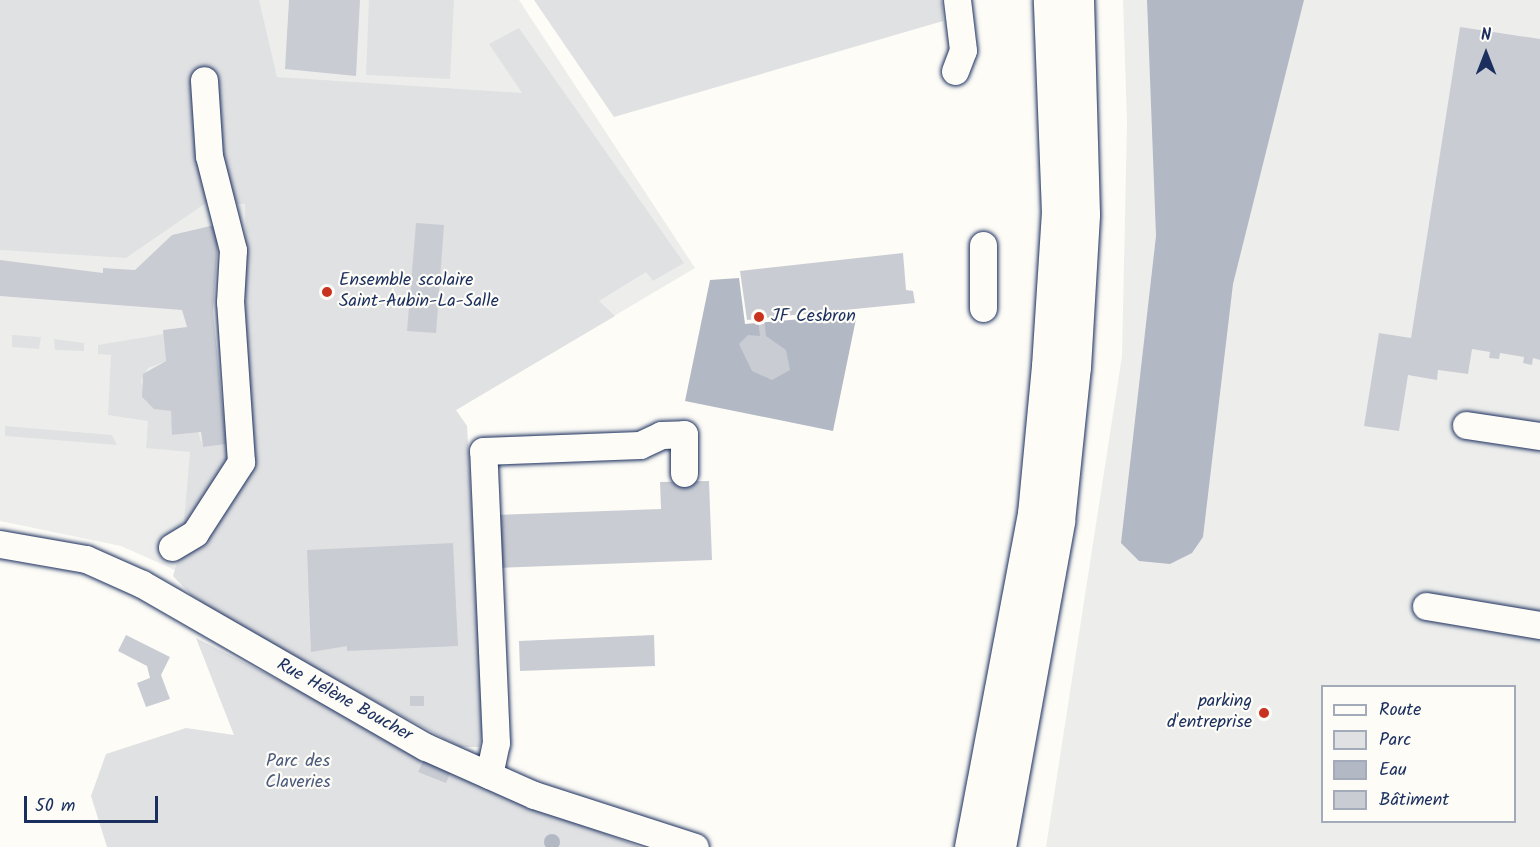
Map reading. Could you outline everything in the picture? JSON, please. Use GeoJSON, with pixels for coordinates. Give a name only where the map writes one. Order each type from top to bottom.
{"type":"FeatureCollection","features":[{"type":"Feature","properties":{"kind":"highway"},"geometry":{"type":"LineString","coordinates":[[971,847],[1034,514],[1058,213],[1050,0]]}},
{"type":"Feature","properties":{"kind":"highway"},"geometry":{"type":"LineString","coordinates":[[999,847],[1058,521],[1074,367],[1083,214],[1077,0]]}},
{"type":"Feature","properties":{"kind":"street"},"geometry":{"type":"LineString","coordinates":[[955,71],[963,50],[957,0]]}},
{"type":"Feature","properties":{"kind":"street"},"geometry":{"type":"LineString","coordinates":[[172,547],[195,533],[241,462],[230,302],[233,250],[209,156],[204,80]]}},
{"type":"Feature","properties":{"kind":"street"},"geometry":{"type":"LineString","coordinates":[[983,245],[983,308]]}},
{"type":"Feature","properties":{"kind":"street"},"geometry":{"type":"LineString","coordinates":[[1466,425],[1540,436]]}},
{"type":"Feature","properties":{"kind":"street"},"geometry":{"type":"LineString","coordinates":[[489,775],[496,743],[483,451],[640,445],[661,435],[684,434],[684,473]]}},
{"type":"Feature","properties":{"kind":"street","name":"Rue Hélène Boucher"},"geometry":{"type":"LineString","coordinates":[[0,544],[86,559],[142,584],[368,718],[489,775],[695,847]]}},
{"type":"Feature","properties":{"kind":"street"},"geometry":{"type":"LineString","coordinates":[[1426,606],[1540,625]]}},
{"type":"Feature","properties":{"kind":"shaded area","name":"Ensemble scolaire Saint-Aubin-La-Salle"},"geometry":{"type":"Polygon","coordinates":[[[0,0],[519,0],[695,268],[456,410],[202,582],[121,546],[0,521],[0,0]]]}},
{"type":"Feature","properties":{"kind":"shaded area"},"geometry":{"type":"Polygon","coordinates":[[[1123,0],[1540,0],[1540,847],[1046,847],[1122,356],[1127,123],[1123,0]]]}},
{"type":"Feature","properties":{"kind":"green space","name":"Ensemble scolaire Saint-Aubin-La-Salle"},"geometry":{"type":"Polygon","coordinates":[[[0,0],[259,0],[277,77],[522,93],[489,44],[519,28],[684,263],[653,281],[646,272],[599,301],[615,316],[456,410],[467,426],[484,728],[479,747],[460,747],[253,636],[191,595],[173,576],[180,552],[247,464],[246,297],[237,296],[246,253],[245,204],[206,203],[126,258],[0,250],[0,0]]]}},
{"type":"Feature","properties":{"kind":"green space"},"geometry":{"type":"Polygon","coordinates":[[[369,0],[454,0],[450,79],[366,75],[369,0]]]}},
{"type":"Feature","properties":{"kind":"green space"},"geometry":{"type":"Polygon","coordinates":[[[534,0],[942,0],[943,21],[614,117],[534,0]]]}},
{"type":"Feature","properties":{"kind":"green space"},"geometry":{"type":"Polygon","coordinates":[[[164,334],[166,361],[148,368],[141,381],[146,402],[171,411],[173,435],[198,432],[203,447],[225,444],[223,410],[231,409],[236,450],[183,532],[190,452],[146,448],[148,421],[108,415],[111,355],[98,354],[98,345],[164,334]]]}},
{"type":"Feature","properties":{"kind":"green space"},"geometry":{"type":"Polygon","coordinates":[[[12,335],[41,337],[39,349],[12,347],[12,335]]]}},
{"type":"Feature","properties":{"kind":"green space"},"geometry":{"type":"Polygon","coordinates":[[[54,339],[84,343],[84,351],[55,350],[54,339]]]}},
{"type":"Feature","properties":{"kind":"green space"},"geometry":{"type":"Polygon","coordinates":[[[5,426],[112,435],[117,445],[5,436],[5,426]]]}},
{"type":"Feature","properties":{"kind":"green space","name":"Parc des Claveries"},"geometry":{"type":"Polygon","coordinates":[[[196,638],[503,794],[640,847],[107,847],[91,796],[106,754],[186,728],[234,735],[196,638]]]}},
{"type":"Feature","properties":{"kind":"water"},"geometry":{"type":"Polygon","coordinates":[[[1147,0],[1304,0],[1233,284],[1203,537],[1192,553],[1170,564],[1139,561],[1121,543],[1156,236],[1147,0]]]}},
{"type":"Feature","properties":{"kind":"water"},"geometry":{"type":"Polygon","coordinates":[[[739,278],[745,324],[857,314],[833,431],[685,401],[710,280],[739,278]]]}},
{"type":"Feature","properties":{"kind":"water"},"geometry":{"type":"Polygon","coordinates":[[[552,834],[559,839],[559,845],[556,848],[548,848],[544,842],[552,834]]]}},
{"type":"Feature","properties":{"kind":"building"},"geometry":{"type":"Polygon","coordinates":[[[289,0],[360,0],[356,76],[285,69],[289,0]]]}},
{"type":"Feature","properties":{"kind":"building"},"geometry":{"type":"Polygon","coordinates":[[[1460,27],[1540,39],[1540,360],[1533,358],[1532,365],[1523,363],[1524,357],[1500,353],[1499,359],[1489,358],[1490,352],[1472,349],[1468,374],[1438,370],[1437,380],[1408,375],[1399,431],[1364,426],[1379,333],[1411,338],[1460,27]]]}},
{"type":"Feature","properties":{"kind":"building"},"geometry":{"type":"Polygon","coordinates":[[[416,223],[444,225],[436,333],[407,331],[416,223]]]}},
{"type":"Feature","properties":{"kind":"building"},"geometry":{"type":"Polygon","coordinates":[[[219,224],[213,311],[226,444],[203,447],[201,432],[172,435],[171,411],[154,409],[142,397],[143,374],[166,361],[163,330],[187,327],[182,310],[0,296],[0,260],[103,273],[103,268],[135,270],[172,235],[219,224]]]}},
{"type":"Feature","properties":{"kind":"building","name":"JF Cesbron"},"geometry":{"type":"Polygon","coordinates":[[[903,253],[906,290],[913,291],[915,303],[764,318],[766,336],[786,350],[790,370],[772,380],[752,371],[739,344],[748,335],[760,336],[758,319],[747,320],[740,271],[903,253]]]}},
{"type":"Feature","properties":{"kind":"building"},"geometry":{"type":"Polygon","coordinates":[[[709,481],[712,560],[497,568],[495,515],[661,509],[660,482],[709,481]]]}},
{"type":"Feature","properties":{"kind":"building"},"geometry":{"type":"Polygon","coordinates":[[[453,543],[458,646],[347,651],[347,646],[311,652],[307,550],[453,543]]]}},
{"type":"Feature","properties":{"kind":"building"},"geometry":{"type":"Polygon","coordinates":[[[126,635],[170,657],[161,675],[170,699],[146,707],[137,683],[150,678],[147,666],[118,651],[126,635]]]}},
{"type":"Feature","properties":{"kind":"building"},"geometry":{"type":"Polygon","coordinates":[[[654,635],[655,666],[520,671],[519,641],[654,635]]]}},
{"type":"Feature","properties":{"kind":"building"},"geometry":{"type":"Polygon","coordinates":[[[410,696],[424,696],[424,706],[410,706],[410,696]]]}},
{"type":"Feature","properties":{"kind":"building"},"geometry":{"type":"Polygon","coordinates":[[[424,759],[451,771],[446,783],[418,772],[424,759]]]}},
{"type":"Feature","properties":{"kind":"place","name":"Ensemble scolaire Saint-Aubin-La-Salle"},"geometry":{"type":"Point","coordinates":[327,292]}},
{"type":"Feature","properties":{"kind":"place","name":"JF Cesbron"},"geometry":{"type":"Point","coordinates":[759,317]}},
{"type":"Feature","properties":{"kind":"place","name":"parking d'entreprise"},"geometry":{"type":"Point","coordinates":[1264,713]}}]}
